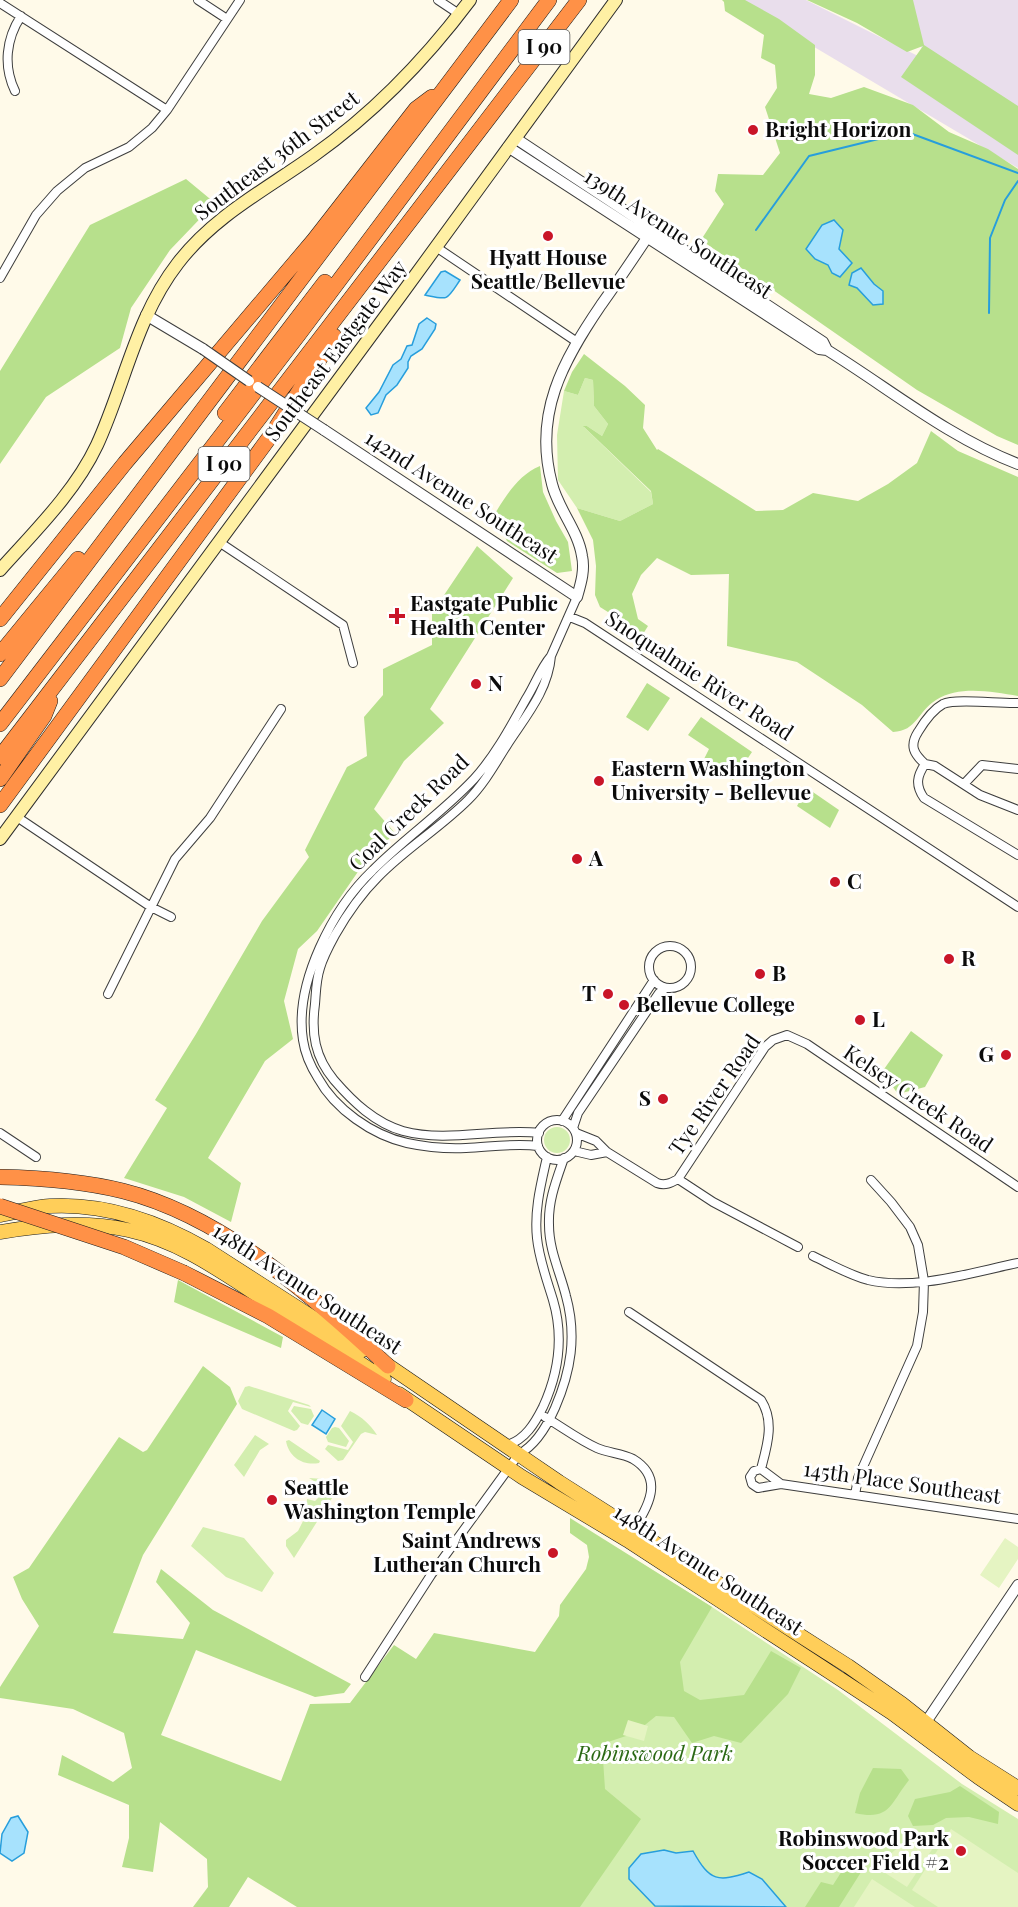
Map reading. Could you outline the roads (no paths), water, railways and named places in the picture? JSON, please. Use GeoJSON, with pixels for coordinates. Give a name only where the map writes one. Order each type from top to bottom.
{"type":"FeatureCollection","features":[{"type":"Feature","properties":{"kind":"highway","name":"I 90"},"geometry":{"type":"LineString","coordinates":[[0,679],[511,0]]}},
{"type":"Feature","properties":{"kind":"highway"},"geometry":{"type":"LineString","coordinates":[[295,331],[540,0]]}},
{"type":"Feature","properties":{"kind":"highway"},"geometry":{"type":"LineString","coordinates":[[0,711],[549,0]]}},
{"type":"Feature","properties":{"kind":"highway","name":"I 90"},"geometry":{"type":"LineString","coordinates":[[0,758],[579,0]]}},
{"type":"Feature","properties":{"kind":"highway"},"geometry":{"type":"LineString","coordinates":[[0,619],[117,472],[314,240],[416,109],[446,87]]}},
{"type":"Feature","properties":{"kind":"highway"},"geometry":{"type":"LineString","coordinates":[[0,806],[272,434],[386,254]]}},
{"type":"Feature","properties":{"kind":"highway"},"geometry":{"type":"LineString","coordinates":[[0,654],[81,555],[157,456],[283,304]]}},
{"type":"Feature","properties":{"kind":"highway"},"geometry":{"type":"LineString","coordinates":[[0,724],[237,405]]}},
{"type":"Feature","properties":{"kind":"highway"},"geometry":{"type":"LineString","coordinates":[[0,779],[44,716],[62,675]]}},
{"type":"Feature","properties":{"kind":"highway"},"geometry":{"type":"LineString","coordinates":[[0,1176],[70,1181],[115,1189],[170,1206],[201,1222],[255,1256],[338,1318],[382,1369]]}},
{"type":"Feature","properties":{"kind":"highway"},"geometry":{"type":"LineString","coordinates":[[0,1206],[124,1247],[184,1273],[268,1316],[406,1400]]}},
{"type":"Feature","properties":{"kind":"main road","name":"Southeast 36th Street"},"geometry":{"type":"LineString","coordinates":[[0,570],[84,468],[108,420],[146,315],[160,288],[195,242],[220,219],[312,156],[381,101],[417,64],[470,0]]}},
{"type":"Feature","properties":{"kind":"main road","name":"Southeast Eastgate Way"},"geometry":{"type":"LineString","coordinates":[[0,839],[615,0]]}},
{"type":"Feature","properties":{"kind":"main road","name":"148th Avenue Southeast"},"geometry":{"type":"LineString","coordinates":[[0,1215],[48,1206],[90,1209],[131,1216],[186,1237],[382,1369],[500,1452],[508,1455],[519,1454]]}},
{"type":"Feature","properties":{"kind":"main road","name":"148th Avenue Southeast"},"geometry":{"type":"LineString","coordinates":[[0,1232],[31,1227],[81,1225],[127,1230],[181,1247],[507,1445],[630,1535]]}},
{"type":"Feature","properties":{"kind":"main road","name":"148th Avenue Southeast"},"geometry":{"type":"LineString","coordinates":[[382,1369],[406,1400],[509,1468],[630,1535],[848,1666],[1018,1804]]}},
{"type":"Feature","properties":{"kind":"main road","name":"148th Avenue Southeast"},"geometry":{"type":"LineString","coordinates":[[922,1727],[1018,1788]]}},
{"type":"Feature","properties":{"kind":"street"},"geometry":{"type":"LineString","coordinates":[[198,0],[227,19]]}},
{"type":"Feature","properties":{"kind":"street"},"geometry":{"type":"LineString","coordinates":[[0,279],[36,215],[57,190],[85,168],[141,139],[167,110],[240,0]]}},
{"type":"Feature","properties":{"kind":"street"},"geometry":{"type":"LineString","coordinates":[[438,0],[459,14]]}},
{"type":"Feature","properties":{"kind":"street"},"geometry":{"type":"LineString","coordinates":[[0,3],[167,110]]}},
{"type":"Feature","properties":{"kind":"street"},"geometry":{"type":"LineString","coordinates":[[15,91],[7,69],[7,54],[10,38],[21,16]]}},
{"type":"Feature","properties":{"kind":"street","name":"139th Avenue Southeast"},"geometry":{"type":"LineString","coordinates":[[512,143],[650,233],[819,349],[827,350],[943,427],[1018,464]]}},
{"type":"Feature","properties":{"kind":"street"},"geometry":{"type":"LineString","coordinates":[[577,597],[582,576],[582,556],[574,532],[554,492],[546,452],[547,422],[554,388],[577,342],[650,233]]}},
{"type":"Feature","properties":{"kind":"street"},"geometry":{"type":"LineString","coordinates":[[436,247],[577,342]]}},
{"type":"Feature","properties":{"kind":"street","name":"142nd Avenue Southeast"},"geometry":{"type":"LineString","coordinates":[[146,315],[203,350],[577,597]]}},
{"type":"Feature","properties":{"kind":"street"},"geometry":{"type":"LineString","coordinates":[[219,542],[343,625],[353,663]]}},
{"type":"Feature","properties":{"kind":"street","name":"Coal Creek Road"},"geometry":{"type":"LineString","coordinates":[[538,1146],[522,1144],[468,1148],[406,1143],[366,1125],[337,1104],[320,1082],[305,1047],[302,1018],[314,964],[332,925],[348,900],[372,870],[438,815],[476,777],[521,708],[551,656],[577,597]]}},
{"type":"Feature","properties":{"kind":"street","name":"Snoqualmie River Road"},"geometry":{"type":"LineString","coordinates":[[570,617],[585,623],[1018,907]]}},
{"type":"Feature","properties":{"kind":"street","name":"Coal Creek Road"},"geometry":{"type":"LineString","coordinates":[[539,1132],[439,1135],[404,1131],[392,1127],[351,1100],[321,1061],[313,1035],[320,968],[328,947],[349,913],[378,876],[469,799],[535,704],[550,665],[551,656]]}},
{"type":"Feature","properties":{"kind":"street"},"geometry":{"type":"LineString","coordinates":[[1018,703],[952,702],[941,705],[932,713],[914,739],[913,749],[925,764],[935,766],[980,795],[1018,810]]}},
{"type":"Feature","properties":{"kind":"street"},"geometry":{"type":"LineString","coordinates":[[108,994],[175,860],[210,818],[281,709]]}},
{"type":"Feature","properties":{"kind":"street"},"geometry":{"type":"LineString","coordinates":[[925,764],[917,776],[918,790],[924,798],[1018,855]]}},
{"type":"Feature","properties":{"kind":"street"},"geometry":{"type":"LineString","coordinates":[[964,784],[982,765],[1018,769]]}},
{"type":"Feature","properties":{"kind":"street"},"geometry":{"type":"LineString","coordinates":[[17,817],[151,907],[171,917]]}},
{"type":"Feature","properties":{"kind":"street"},"geometry":{"type":"LineString","coordinates":[[607,1152],[596,1141],[574,1130],[562,1121],[548,1122],[539,1132],[538,1146],[547,1157],[564,1158],[574,1151],[576,1145],[574,1130],[578,1113],[659,993],[666,988],[678,987],[689,977],[690,962],[682,950],[670,946],[653,954],[649,965],[649,971],[654,980],[666,988]]}},
{"type":"Feature","properties":{"kind":"street"},"geometry":{"type":"LineString","coordinates":[[562,1121],[654,980]]}},
{"type":"Feature","properties":{"kind":"street","name":"Tye River Road"},"geometry":{"type":"LineString","coordinates":[[607,1152],[657,1183],[666,1185],[678,1179],[765,1047],[781,1036],[787,1035],[798,1039]]}},
{"type":"Feature","properties":{"kind":"street","name":"Kelsey Creek Road"},"geometry":{"type":"LineString","coordinates":[[798,1039],[1018,1187]]}},
{"type":"Feature","properties":{"kind":"street"},"geometry":{"type":"LineString","coordinates":[[0,1133],[36,1157]]}},
{"type":"Feature","properties":{"kind":"street"},"geometry":{"type":"LineString","coordinates":[[574,1151],[591,1155],[607,1152]]}},
{"type":"Feature","properties":{"kind":"street"},"geometry":{"type":"LineString","coordinates":[[507,1445],[525,1435],[540,1413],[554,1379],[560,1346],[556,1313],[537,1238],[538,1200],[547,1157]]}},
{"type":"Feature","properties":{"kind":"street"},"geometry":{"type":"LineString","coordinates":[[365,1677],[431,1575],[519,1454],[529,1448],[550,1419],[564,1386],[572,1346],[570,1314],[554,1257],[549,1226],[551,1198],[564,1158]]}},
{"type":"Feature","properties":{"kind":"street"},"geometry":{"type":"LineString","coordinates":[[678,1179],[713,1202],[798,1247]]}},
{"type":"Feature","properties":{"kind":"street"},"geometry":{"type":"LineString","coordinates":[[855,1495],[858,1478],[917,1346],[921,1331],[924,1281],[918,1245],[909,1227],[871,1180]]}},
{"type":"Feature","properties":{"kind":"street"},"geometry":{"type":"LineString","coordinates":[[813,1256],[867,1280],[890,1283],[924,1281],[1018,1263]]}},
{"type":"Feature","properties":{"kind":"street"},"geometry":{"type":"LineString","coordinates":[[629,1312],[761,1400],[769,1423],[769,1434],[761,1469],[782,1484]]}},
{"type":"Feature","properties":{"kind":"street"},"geometry":{"type":"LineString","coordinates":[[540,1413],[599,1449],[634,1460],[644,1470],[650,1482],[651,1496],[630,1535]]}},
{"type":"Feature","properties":{"kind":"street","name":"145th Place Southeast"},"geometry":{"type":"LineString","coordinates":[[761,1469],[754,1471],[750,1477],[755,1487],[782,1484],[1018,1519]]}},
{"type":"Feature","properties":{"kind":"street"},"geometry":{"type":"LineString","coordinates":[[922,1727],[1018,1585]]}},
{"type":"Feature","properties":{"kind":"water"},"geometry":{"type":"Polygon","coordinates":[[[834,220],[843,230],[839,249],[852,263],[840,277],[832,273],[828,265],[815,259],[806,249],[822,225],[834,220]]]}},
{"type":"Feature","properties":{"kind":"water"},"geometry":{"type":"Polygon","coordinates":[[[861,268],[883,291],[883,304],[873,305],[857,288],[849,285],[852,273],[861,268]]]}},
{"type":"Feature","properties":{"kind":"water"},"geometry":{"type":"Polygon","coordinates":[[[445,271],[460,280],[452,292],[443,298],[425,295],[441,272],[445,271]]]}},
{"type":"Feature","properties":{"kind":"water"},"geometry":{"type":"Polygon","coordinates":[[[427,318],[436,324],[435,329],[422,349],[411,356],[408,368],[397,385],[386,395],[378,413],[371,415],[366,408],[379,392],[393,365],[401,359],[407,346],[412,345],[419,324],[427,318]]]}},
{"type":"Feature","properties":{"kind":"water"},"geometry":{"type":"Polygon","coordinates":[[[322,1410],[335,1419],[326,1434],[312,1425],[322,1410]]]}},
{"type":"Feature","properties":{"kind":"water"},"geometry":{"type":"Polygon","coordinates":[[[18,1816],[28,1832],[24,1853],[12,1861],[0,1853],[2,1834],[11,1818],[18,1816]]]}},
{"type":"Feature","properties":{"kind":"water"},"geometry":{"type":"Polygon","coordinates":[[[664,1850],[676,1853],[693,1851],[705,1869],[716,1877],[730,1877],[749,1872],[762,1879],[786,1907],[655,1906],[629,1879],[629,1868],[641,1854],[664,1850]]]}},
{"type":"Feature","properties":{"kind":"waterway"},"geometry":{"type":"LineString","coordinates":[[756,230],[809,156],[907,132],[1018,173]]}},
{"type":"Feature","properties":{"kind":"waterway"},"geometry":{"type":"LineString","coordinates":[[989,313],[990,238],[1005,200],[1018,181]]}},
{"type":"Feature","properties":{"kind":"place","name":"Bright Horizon"},"geometry":{"type":"Point","coordinates":[753,130]}},
{"type":"Feature","properties":{"kind":"place","name":"Hyatt House Seattle/Bellevue"},"geometry":{"type":"Point","coordinates":[548,236]}},
{"type":"Feature","properties":{"kind":"place","name":"Eastgate Public Health Center"},"geometry":{"type":"Point","coordinates":[397,616]}},
{"type":"Feature","properties":{"kind":"place","name":"N"},"geometry":{"type":"Point","coordinates":[476,684]}},
{"type":"Feature","properties":{"kind":"place","name":"Eastern Washington University - Bellevue"},"geometry":{"type":"Point","coordinates":[599,781]}},
{"type":"Feature","properties":{"kind":"place","name":"A"},"geometry":{"type":"Point","coordinates":[577,859]}},
{"type":"Feature","properties":{"kind":"place","name":"C"},"geometry":{"type":"Point","coordinates":[835,882]}},
{"type":"Feature","properties":{"kind":"place","name":"R"},"geometry":{"type":"Point","coordinates":[949,959]}},
{"type":"Feature","properties":{"kind":"place","name":"B"},"geometry":{"type":"Point","coordinates":[760,974]}},
{"type":"Feature","properties":{"kind":"place","name":"T"},"geometry":{"type":"Point","coordinates":[608,994]}},
{"type":"Feature","properties":{"kind":"place","name":"Bellevue College"},"geometry":{"type":"Point","coordinates":[624,1005]}},
{"type":"Feature","properties":{"kind":"place","name":"L"},"geometry":{"type":"Point","coordinates":[860,1020]}},
{"type":"Feature","properties":{"kind":"place","name":"G"},"geometry":{"type":"Point","coordinates":[1006,1055]}},
{"type":"Feature","properties":{"kind":"place","name":"S"},"geometry":{"type":"Point","coordinates":[663,1099]}},
{"type":"Feature","properties":{"kind":"place","name":"Seattle Washington Temple"},"geometry":{"type":"Point","coordinates":[272,1500]}},
{"type":"Feature","properties":{"kind":"place","name":"Saint Andrews Lutheran Church"},"geometry":{"type":"Point","coordinates":[553,1553]}},
{"type":"Feature","properties":{"kind":"place","name":"Robinswood Park Soccer Field #2"},"geometry":{"type":"Point","coordinates":[961,1851]}},
{"type":"Feature","properties":{"kind":"park label","name":"Robinswood Park"},"geometry":{"type":"Point","coordinates":[655,1754]}}]}
